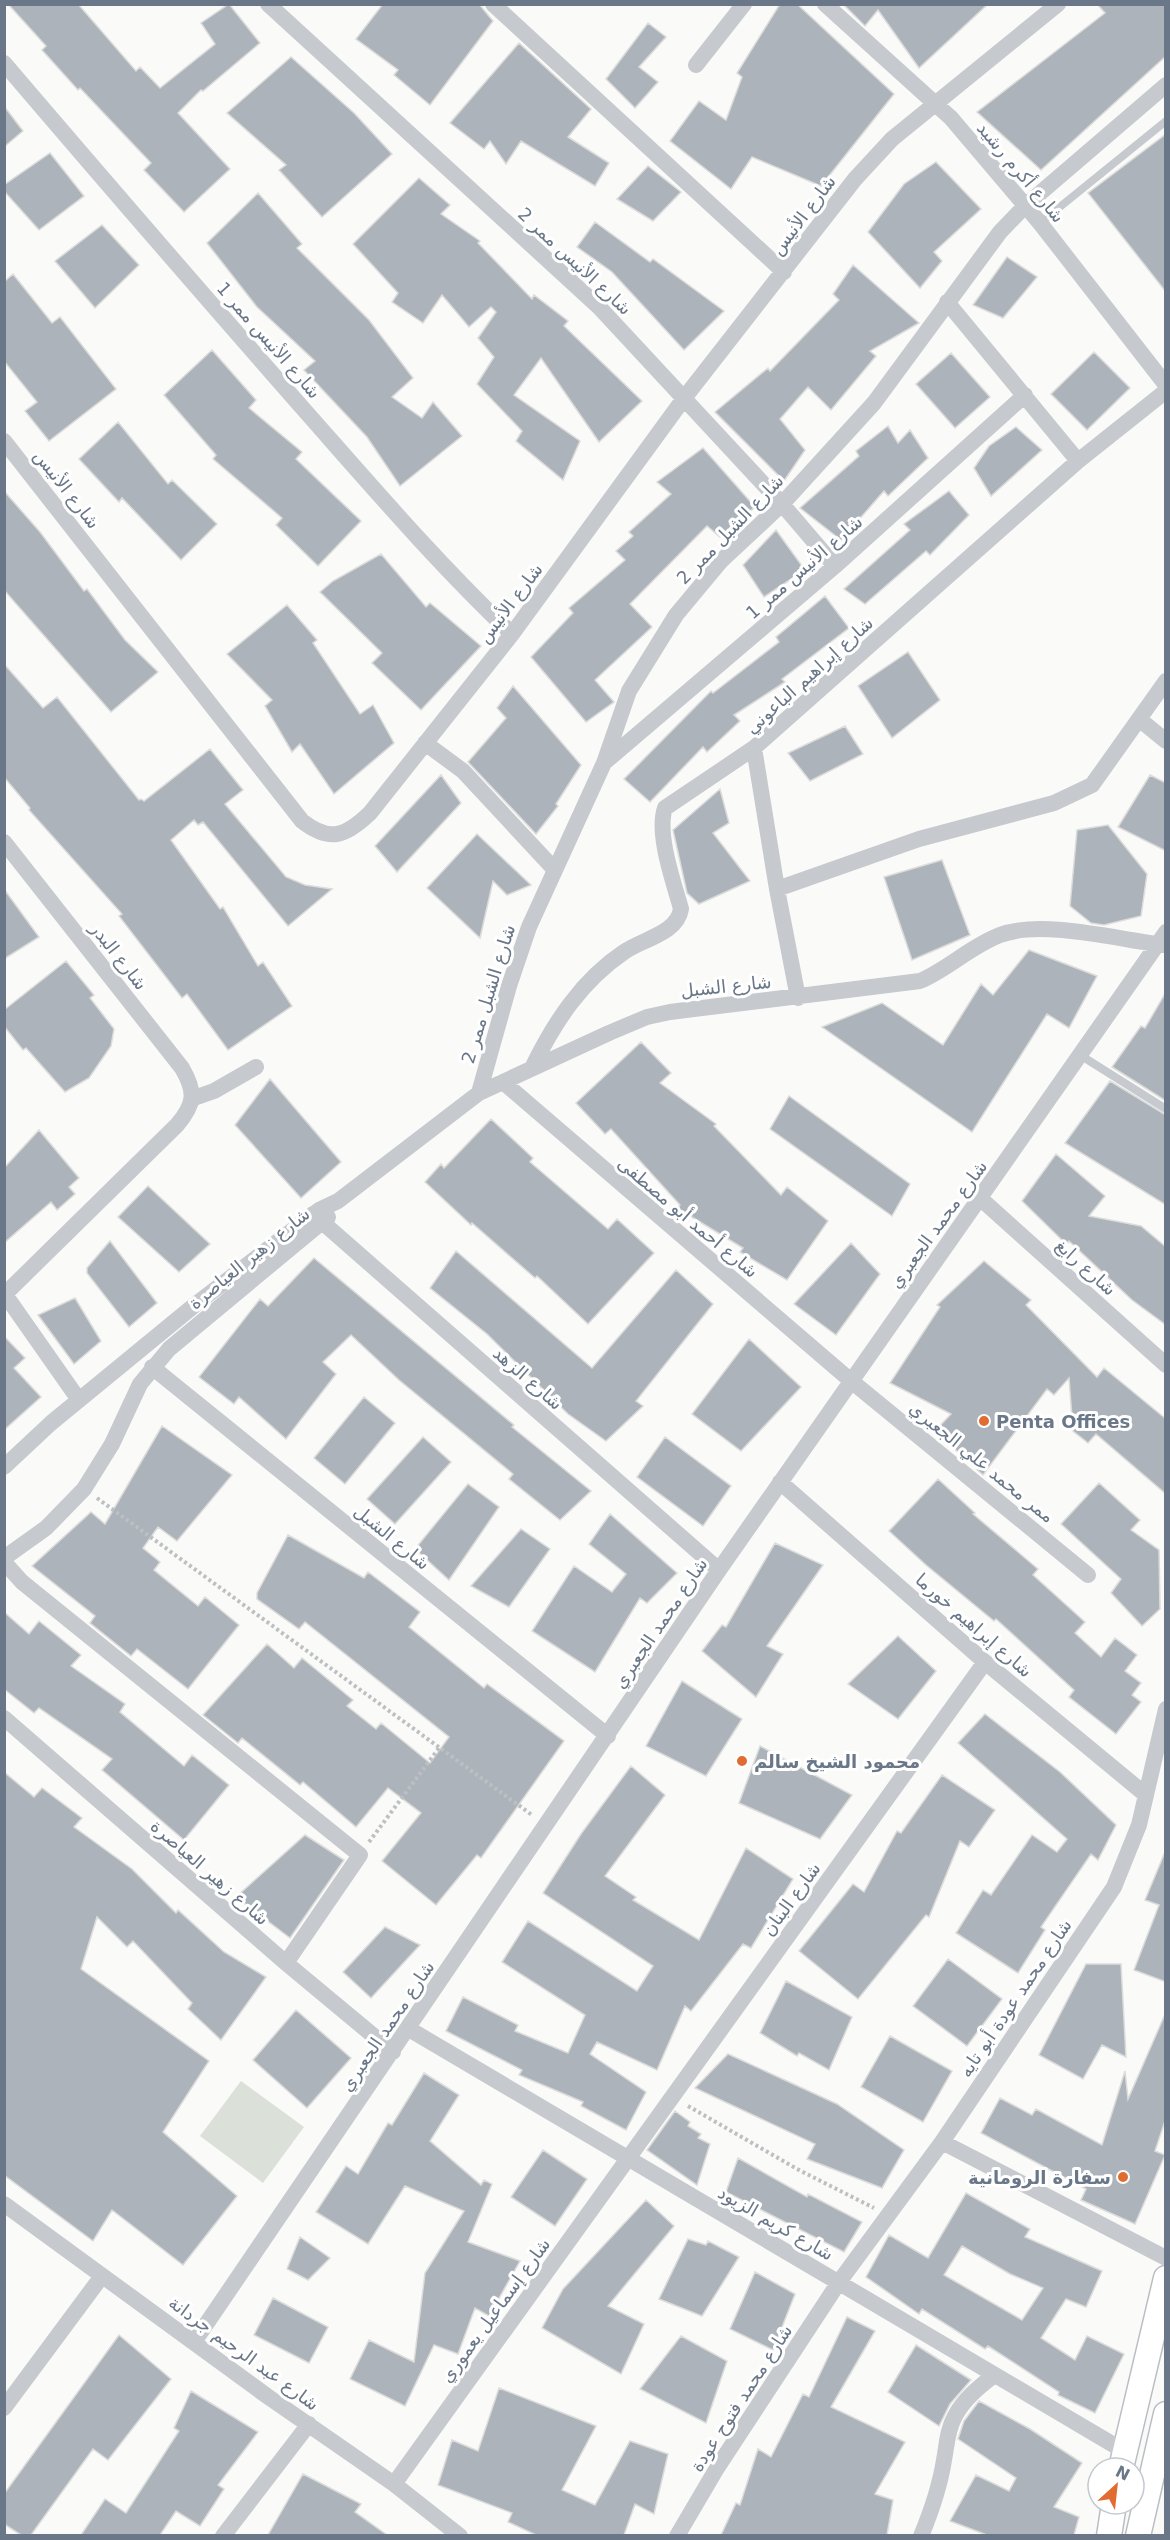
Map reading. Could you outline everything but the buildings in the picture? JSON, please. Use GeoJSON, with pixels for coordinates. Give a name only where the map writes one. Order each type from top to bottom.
{"type":"FeatureCollection","features":[{"type":"Feature","properties":{"kind":"main road"},"geometry":{"type":"LineString","coordinates":[[1123,2456],[1166,2278]]}},
{"type":"Feature","properties":{"kind":"main road"},"geometry":{"type":"LineString","coordinates":[[1138,2535],[1166,2414]]}},
{"type":"Feature","properties":{"kind":"main road"},"geometry":{"type":"LineString","coordinates":[[1108,2535],[1112,2516]]}},
{"type":"Feature","properties":{"kind":"street","name":"شارع الأنيس ممر 2"},"geometry":{"type":"LineString","coordinates":[[268,4],[598,308],[685,397],[835,566]]}},
{"type":"Feature","properties":{"kind":"street"},"geometry":{"type":"LineString","coordinates":[[493,4],[784,272]]}},
{"type":"Feature","properties":{"kind":"street"},"geometry":{"type":"LineString","coordinates":[[696,65],[744,4]]}},
{"type":"Feature","properties":{"kind":"street","name":"شارع أكرم رشيد"},"geometry":{"type":"LineString","coordinates":[[825,4],[936,103],[1040,223],[1166,385]]}},
{"type":"Feature","properties":{"kind":"street","name":"شارع الأنيس"},"geometry":{"type":"LineString","coordinates":[[4,441],[287,803],[316,832],[329,835],[344,833],[359,824],[512,634],[685,397],[855,179],[892,139],[1058,4]]}},
{"type":"Feature","properties":{"kind":"street","name":"شارع الأنيس ممر 1"},"geometry":{"type":"LineString","coordinates":[[4,63],[144,228],[398,516],[458,583],[512,634]]}},
{"type":"Feature","properties":{"kind":"street","name":"شارع الشبل ممر 2"},"geometry":{"type":"LineString","coordinates":[[479,1093],[517,959],[604,763],[629,691],[676,615],[721,561],[782,504],[873,403],[980,256],[1025,206],[1166,85]]}},
{"type":"Feature","properties":{"kind":"street"},"geometry":{"type":"LineString","coordinates":[[947,302],[1078,461]]}},
{"type":"Feature","properties":{"kind":"street","name":"شارع إبراهيم الباعوني"},"geometry":{"type":"LineString","coordinates":[[798,998],[754,748],[1078,461],[1166,391]]}},
{"type":"Feature","properties":{"kind":"street","name":"شارع الأنيس ممر 1"},"geometry":{"type":"LineString","coordinates":[[604,763],[835,566],[1025,396]]}},
{"type":"Feature","properties":{"kind":"street"},"geometry":{"type":"LineString","coordinates":[[777,889],[920,839],[1054,803],[1092,785],[1166,681]]}},
{"type":"Feature","properties":{"kind":"street"},"geometry":{"type":"LineString","coordinates":[[1139,719],[1166,741]]}},
{"type":"Feature","properties":{"kind":"street"},"geometry":{"type":"LineString","coordinates":[[425,743],[463,771],[555,870]]}},
{"type":"Feature","properties":{"kind":"street"},"geometry":{"type":"LineString","coordinates":[[532,1068],[559,1018],[596,975],[625,951],[670,927],[680,917],[681,909],[661,820],[665,808],[754,748]]}},
{"type":"Feature","properties":{"kind":"street","name":"شارع البدر"},"geometry":{"type":"LineString","coordinates":[[4,842],[182,1068],[191,1083],[194,1098]]}},
{"type":"Feature","properties":{"kind":"street","name":"شارع الشبل"},"geometry":{"type":"LineString","coordinates":[[338,1201],[479,1093],[647,1017],[721,1004],[798,998],[920,981],[939,973],[989,940],[1015,931],[1048,929],[1163,941]]}},
{"type":"Feature","properties":{"kind":"street","name":"شارع محمد الجعبري"},"geometry":{"type":"LineString","coordinates":[[194,2342],[850,1380],[1163,941]]}},
{"type":"Feature","properties":{"kind":"street"},"geometry":{"type":"LineString","coordinates":[[80,1400],[5,1294],[177,1125],[188,1112],[194,1098],[214,1091],[256,1067]]}},
{"type":"Feature","properties":{"kind":"street","name":"شارع أحمد أبو مصطفى"},"geometry":{"type":"LineString","coordinates":[[503,1082],[850,1380]]}},
{"type":"Feature","properties":{"kind":"street","name":"شارع رابغ"},"geometry":{"type":"LineString","coordinates":[[981,1199],[1166,1365]]}},
{"type":"Feature","properties":{"kind":"street","name":"شارع زهير العياصرة"},"geometry":{"type":"LineString","coordinates":[[4,1467],[80,1400],[201,1311],[338,1201]]}},
{"type":"Feature","properties":{"kind":"street","name":"شارع الزهد"},"geometry":{"type":"LineString","coordinates":[[318,1219],[719,1570]]}},
{"type":"Feature","properties":{"kind":"street","name":"شارع زهير العياصرة"},"geometry":{"type":"LineString","coordinates":[[4,1560],[46,1528],[84,1489],[112,1444],[131,1401],[152,1367],[187,1332],[201,1311]]}},
{"type":"Feature","properties":{"kind":"street","name":"شارع الشبل"},"geometry":{"type":"LineString","coordinates":[[152,1367],[608,1736]]}},
{"type":"Feature","properties":{"kind":"street","name":"ممر محمد علي الجعبري"},"geometry":{"type":"LineString","coordinates":[[850,1380],[1088,1575]]}},
{"type":"Feature","properties":{"kind":"street","name":"شارع إبراهيم خورما"},"geometry":{"type":"LineString","coordinates":[[780,1482],[985,1662],[1146,1795]]}},
{"type":"Feature","properties":{"kind":"street"},"geometry":{"type":"LineString","coordinates":[[4,1560],[22,1582],[360,1855],[286,1964]]}},
{"type":"Feature","properties":{"kind":"street","name":"شارع البنان"},"geometry":{"type":"LineString","coordinates":[[626,2158],[985,1662]]}},
{"type":"Feature","properties":{"kind":"street","name":"شارع محمد عودة أبو تايه"},"geometry":{"type":"LineString","coordinates":[[839,2282],[942,2142],[1114,1887],[1139,1825],[1166,1709]]}},
{"type":"Feature","properties":{"kind":"street","name":"شارع زهير العياصرة"},"geometry":{"type":"LineString","coordinates":[[4,1718],[286,1964],[393,2052]]}},
{"type":"Feature","properties":{"kind":"street","name":"شارع كريم الزيود"},"geometry":{"type":"LineString","coordinates":[[409,2029],[839,2282],[993,2376],[1116,2456]]}},
{"type":"Feature","properties":{"kind":"street"},"geometry":{"type":"LineString","coordinates":[[942,2142],[1166,2258]]}},
{"type":"Feature","properties":{"kind":"street","name":"شارع إسماعيل يعموري"},"geometry":{"type":"LineString","coordinates":[[394,2484],[626,2158]]}},
{"type":"Feature","properties":{"kind":"street","name":"شارع عبد الرحيم جردانة"},"geometry":{"type":"LineString","coordinates":[[4,2204],[394,2484],[460,2535]]}},
{"type":"Feature","properties":{"kind":"street"},"geometry":{"type":"LineString","coordinates":[[4,2408],[102,2276]]}},
{"type":"Feature","properties":{"kind":"street","name":"شارع محمد فتوح عودة"},"geometry":{"type":"LineString","coordinates":[[677,2535],[717,2468],[839,2282]]}},
{"type":"Feature","properties":{"kind":"street"},"geometry":{"type":"LineString","coordinates":[[921,2535],[935,2497],[945,2460],[947,2436],[954,2416],[977,2388],[993,2376]]}},
{"type":"Feature","properties":{"kind":"street"},"geometry":{"type":"LineString","coordinates":[[223,2535],[309,2424]]}},
{"type":"Feature","properties":{"kind":"lane"},"geometry":{"type":"LineString","coordinates":[[1040,223],[1166,121]]}},
{"type":"Feature","properties":{"kind":"lane"},"geometry":{"type":"LineString","coordinates":[[1080,1055],[1166,1108]]}},
{"type":"Feature","properties":{"kind":"path"},"geometry":{"type":"LineString","coordinates":[[84,1489],[547,1826]]}},
{"type":"Feature","properties":{"kind":"path"},"geometry":{"type":"LineString","coordinates":[[360,1855],[439,1748]]}},
{"type":"Feature","properties":{"kind":"path"},"geometry":{"type":"LineString","coordinates":[[672,2097],[797,2169],[887,2215]]}},
{"type":"Feature","properties":{"kind":"shaded area"},"geometry":{"type":"Polygon","coordinates":[[[241,2081],[304,2127],[263,2183],[200,2136],[241,2081]]]}},
{"type":"Feature","properties":{"kind":"place","name":"Penta Offices"},"geometry":{"type":"Point","coordinates":[984,1421]}},
{"type":"Feature","properties":{"kind":"place","name":"محمود الشيخ سالم"},"geometry":{"type":"Point","coordinates":[742,1761]}},
{"type":"Feature","properties":{"kind":"place","name":"سفارة الرومانية"},"geometry":{"type":"Point","coordinates":[1123,2177]}}]}
